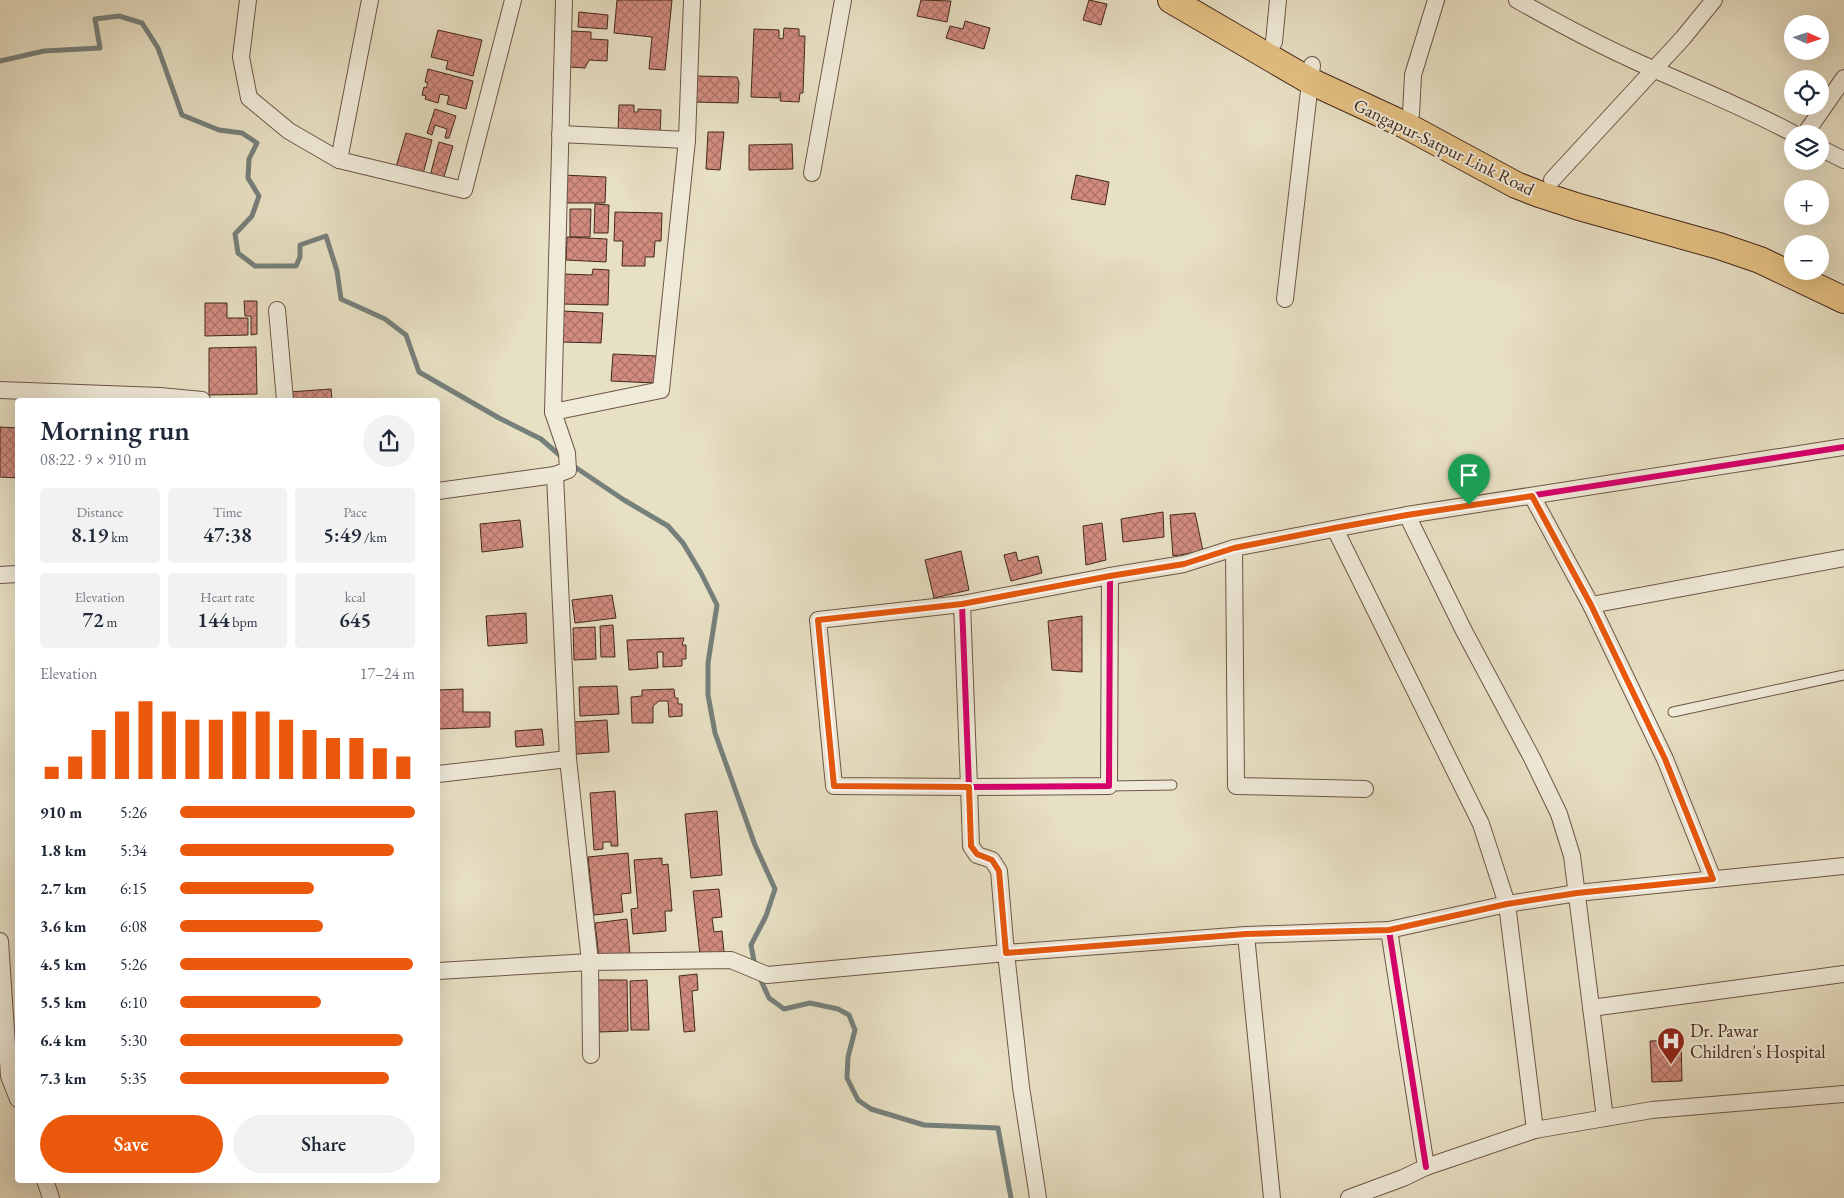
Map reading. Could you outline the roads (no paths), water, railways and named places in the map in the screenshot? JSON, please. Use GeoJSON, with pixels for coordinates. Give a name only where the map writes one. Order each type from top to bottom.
{"type":"FeatureCollection","features":[{"type":"Feature","properties":{"kind":"main road","name":"Gangapur-Satpur Link Road"},"geometry":{"type":"LineString","coordinates":[[1171,0],[1311,73],[1408,120],[1522,170],[1736,235],[1784,255]]}},
{"type":"Feature","properties":{"kind":"main road","name":"Gangapur-Satpur Link Road"},"geometry":{"type":"LineString","coordinates":[[1206,0],[1274,42],[1311,73]]}},
{"type":"Feature","properties":{"kind":"main road","name":"Gangapur-Satpur Link Road"},"geometry":{"type":"LineString","coordinates":[[1408,120],[1516,185],[1539,194],[1719,246],[1760,260],[1844,300]]}},
{"type":"Feature","properties":{"kind":"main road"},"geometry":{"type":"LineString","coordinates":[[1829,275],[1844,282]]}},
{"type":"Feature","properties":{"kind":"street"},"geometry":{"type":"LineString","coordinates":[[248,0],[242,57],[249,98],[290,131],[339,160],[464,190],[513,0]]}},
{"type":"Feature","properties":{"kind":"street"},"geometry":{"type":"LineString","coordinates":[[339,160],[370,0]]}},
{"type":"Feature","properties":{"kind":"street"},"geometry":{"type":"LineString","coordinates":[[564,0],[553,412],[567,453],[562,472],[568,759],[590,962],[591,1056]]}},
{"type":"Feature","properties":{"kind":"street"},"geometry":{"type":"LineString","coordinates":[[553,412],[661,390],[687,140],[692,0]]}},
{"type":"Feature","properties":{"kind":"street"},"geometry":{"type":"LineString","coordinates":[[812,173],[843,0]]}},
{"type":"Feature","properties":{"kind":"street"},"geometry":{"type":"LineString","coordinates":[[1274,42],[1278,0]]}},
{"type":"Feature","properties":{"kind":"street"},"geometry":{"type":"LineString","coordinates":[[1408,120],[1413,74],[1436,0]]}},
{"type":"Feature","properties":{"kind":"street"},"geometry":{"type":"LineString","coordinates":[[1552,180],[1683,38],[1714,0]]}},
{"type":"Feature","properties":{"kind":"street"},"geometry":{"type":"LineString","coordinates":[[1522,1],[1574,32],[1760,116],[1784,129]]}},
{"type":"Feature","properties":{"kind":"street"},"geometry":{"type":"LineString","coordinates":[[1285,299],[1311,73]]}},
{"type":"Feature","properties":{"kind":"street"},"geometry":{"type":"LineString","coordinates":[[1811,125],[1844,78]]}},
{"type":"Feature","properties":{"kind":"street"},"geometry":{"type":"LineString","coordinates":[[560,134],[687,140]]}},
{"type":"Feature","properties":{"kind":"street"},"geometry":{"type":"LineString","coordinates":[[1829,152],[1844,160]]}},
{"type":"Feature","properties":{"kind":"street"},"geometry":{"type":"LineString","coordinates":[[277,310],[284,398]]}},
{"type":"Feature","properties":{"kind":"street"},"geometry":{"type":"LineString","coordinates":[[0,390],[181,398]]}},
{"type":"Feature","properties":{"kind":"street"},"geometry":{"type":"LineString","coordinates":[[1110,576],[1109,786],[834,786],[818,620],[962,604],[1110,576],[1184,564],[1234,548],[1407,515],[1844,447]]}},
{"type":"Feature","properties":{"kind":"street"},"geometry":{"type":"LineString","coordinates":[[440,492],[562,472]]}},
{"type":"Feature","properties":{"kind":"street"},"geometry":{"type":"LineString","coordinates":[[1532,496],[1591,605],[1672,774],[1713,879]]}},
{"type":"Feature","properties":{"kind":"street"},"geometry":{"type":"LineString","coordinates":[[1407,515],[1464,631],[1532,758],[1559,814],[1572,856],[1604,1118]]}},
{"type":"Feature","properties":{"kind":"street"},"geometry":{"type":"LineString","coordinates":[[1335,528],[1480,824],[1507,904],[1535,1130]]}},
{"type":"Feature","properties":{"kind":"street"},"geometry":{"type":"LineString","coordinates":[[1234,548],[1236,786],[1365,790]]}},
{"type":"Feature","properties":{"kind":"street"},"geometry":{"type":"LineString","coordinates":[[1591,605],[1844,558]]}},
{"type":"Feature","properties":{"kind":"street"},"geometry":{"type":"LineString","coordinates":[[0,575],[15,574]]}},
{"type":"Feature","properties":{"kind":"street"},"geometry":{"type":"LineString","coordinates":[[962,604],[971,846],[977,854],[992,860],[999,871],[1021,1087],[1038,1198]]}},
{"type":"Feature","properties":{"kind":"street"},"geometry":{"type":"LineString","coordinates":[[440,774],[568,759]]}},
{"type":"Feature","properties":{"kind":"street"},"geometry":{"type":"LineString","coordinates":[[440,971],[590,962],[731,960],[767,975],[1006,953],[1246,934],[1389,930],[1507,904],[1577,893],[1844,866]]}},
{"type":"Feature","properties":{"kind":"street"},"geometry":{"type":"LineString","coordinates":[[1389,930],[1426,1167]]}},
{"type":"Feature","properties":{"kind":"street"},"geometry":{"type":"LineString","coordinates":[[1246,934],[1272,1198]]}},
{"type":"Feature","properties":{"kind":"street"},"geometry":{"type":"LineString","coordinates":[[0,941],[9,1076],[15,1091]]}},
{"type":"Feature","properties":{"kind":"street"},"geometry":{"type":"LineString","coordinates":[[1591,1008],[1844,974]]}},
{"type":"Feature","properties":{"kind":"street"},"geometry":{"type":"LineString","coordinates":[[1349,1198],[1403,1178],[1426,1167],[1535,1130],[1652,1110],[1844,1094]]}},
{"type":"Feature","properties":{"kind":"street"},"geometry":{"type":"LineString","coordinates":[[46,1183],[51,1198]]}},
{"type":"Feature","properties":{"kind":"lane"},"geometry":{"type":"LineString","coordinates":[[1672,712],[1844,675]]}},
{"type":"Feature","properties":{"kind":"lane"},"geometry":{"type":"LineString","coordinates":[[1109,786],[1172,785]]}},
{"type":"Feature","properties":{"kind":"waterway"},"geometry":{"type":"LineString","coordinates":[[0,61],[44,51],[100,48],[95,19],[119,16],[142,23],[158,48],[182,115],[219,130],[242,133],[257,143],[249,159],[248,178],[259,196],[252,216],[235,234],[238,253],[255,266],[296,266],[300,257],[300,245],[326,236],[337,271],[341,299],[385,319],[406,335],[419,372],[499,418],[541,439],[563,458]]}},
{"type":"Feature","properties":{"kind":"waterway"},"geometry":{"type":"LineString","coordinates":[[572,465],[624,500],[668,526],[683,543],[717,605],[708,663],[708,695],[715,733],[755,845],[775,889],[766,916],[751,945],[755,966]]}},
{"type":"Feature","properties":{"kind":"waterway"},"geometry":{"type":"LineString","coordinates":[[759,976],[769,998],[784,1009],[810,1003],[838,1009],[849,1015],[855,1030],[848,1057],[847,1078],[858,1100],[871,1109],[924,1125],[998,1128],[1011,1198]]}},
{"type":"Feature","properties":{"kind":"place","name":"Dr. Pawar Children's Hospital"},"geometry":{"type":"Point","coordinates":[1671,1065]}}]}
